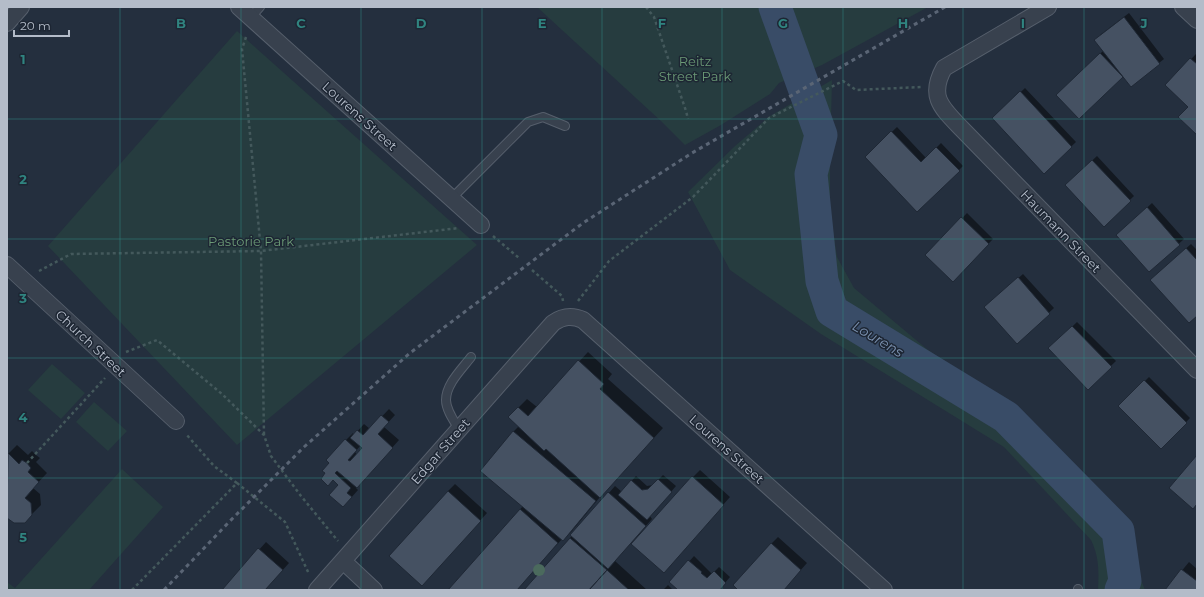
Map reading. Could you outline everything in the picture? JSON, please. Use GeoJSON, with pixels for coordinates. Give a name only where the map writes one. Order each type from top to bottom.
{"type":"FeatureCollection","features":[{"type":"Feature","properties":{"kind":"street"},"geometry":{"type":"LineString","coordinates":[[7,23],[21,7]]}},
{"type":"Feature","properties":{"kind":"street"},"geometry":{"type":"LineString","coordinates":[[937,87],[939,78],[944,68],[1048,7]]}},
{"type":"Feature","properties":{"kind":"street"},"geometry":{"type":"LineString","coordinates":[[1184,7],[1197,20]]}},
{"type":"Feature","properties":{"kind":"street","name":"Lourens Street"},"geometry":{"type":"LineString","coordinates":[[250,10],[481,225]]}},
{"type":"Feature","properties":{"kind":"street","name":"Haumann Street"},"geometry":{"type":"LineString","coordinates":[[937,87],[939,103],[945,111],[1197,370]]}},
{"type":"Feature","properties":{"kind":"street","name":"Church Street"},"geometry":{"type":"LineString","coordinates":[[7,265],[176,422]]}},
{"type":"Feature","properties":{"kind":"street","name":"Lourens Street"},"geometry":{"type":"LineString","coordinates":[[565,317],[584,320],[884,590]]}},
{"type":"Feature","properties":{"kind":"street","name":"Edgar Street"},"geometry":{"type":"LineString","coordinates":[[314,583],[346,558],[553,323],[565,317]]}},
{"type":"Feature","properties":{"kind":"street"},"geometry":{"type":"LineString","coordinates":[[346,558],[374,590]]}},
{"type":"Feature","properties":{"kind":"lane"},"geometry":{"type":"LineString","coordinates":[[452,198],[528,122],[543,117],[565,126]]}},
{"type":"Feature","properties":{"kind":"lane"},"geometry":{"type":"LineString","coordinates":[[459,429],[448,409],[446,401],[447,392],[452,382],[471,357]]}},
{"type":"Feature","properties":{"kind":"path"},"geometry":{"type":"LineString","coordinates":[[646,7],[654,17],[688,119]]}},
{"type":"Feature","properties":{"kind":"path"},"geometry":{"type":"LineString","coordinates":[[250,10],[242,49],[261,251],[264,435],[272,456],[346,558]]}},
{"type":"Feature","properties":{"kind":"path"},"geometry":{"type":"LineString","coordinates":[[565,317],[609,261],[693,197],[769,118],[843,81],[856,90],[937,87]]}},
{"type":"Feature","properties":{"kind":"path"},"geometry":{"type":"LineString","coordinates":[[23,280],[71,254],[261,251],[481,225]]}},
{"type":"Feature","properties":{"kind":"path"},"geometry":{"type":"LineString","coordinates":[[506,247],[519,258]]}},
{"type":"Feature","properties":{"kind":"path"},"geometry":{"type":"LineString","coordinates":[[532,270],[562,296],[565,317]]}},
{"type":"Feature","properties":{"kind":"path"},"geometry":{"type":"LineString","coordinates":[[27,464],[112,362],[157,340],[222,394],[264,435]]}},
{"type":"Feature","properties":{"kind":"path"},"geometry":{"type":"LineString","coordinates":[[176,422],[214,466],[285,522],[314,583]]}},
{"type":"Feature","properties":{"kind":"path"},"geometry":{"type":"LineString","coordinates":[[132,590],[237,483]]}},
{"type":"Feature","properties":{"kind":"green space","name":"Reitz Street Park"},"geometry":{"type":"Polygon","coordinates":[[[537,7],[928,7],[822,65],[779,83],[770,94],[721,125],[685,145],[537,7]]]}},
{"type":"Feature","properties":{"kind":"green space","name":"Pastorie Park"},"geometry":{"type":"Polygon","coordinates":[[[237,31],[477,245],[237,445],[48,246],[237,31]]]}},
{"type":"Feature","properties":{"kind":"green space"},"geometry":{"type":"Polygon","coordinates":[[[832,80],[830,210],[837,257],[854,288],[928,350],[994,393],[1025,419],[1117,518],[1145,590],[1098,590],[1098,564],[1096,552],[1091,540],[1004,447],[821,334],[730,270],[688,192],[735,146],[770,116],[832,80]]]}},
{"type":"Feature","properties":{"kind":"green space"},"geometry":{"type":"Polygon","coordinates":[[[52,364],[85,393],[61,419],[28,390],[52,364]]]}},
{"type":"Feature","properties":{"kind":"green space"},"geometry":{"type":"Polygon","coordinates":[[[94,402],[127,431],[108,451],[76,422],[94,402]]]}},
{"type":"Feature","properties":{"kind":"green space"},"geometry":{"type":"Polygon","coordinates":[[[122,469],[163,507],[89,590],[7,590],[7,582],[15,588],[122,469]]]}},
{"type":"Feature","properties":{"kind":"building"},"geometry":{"type":"Polygon","coordinates":[[[1124,17],[1160,64],[1131,87],[1094,40],[1124,17]]]}},
{"type":"Feature","properties":{"kind":"building"},"geometry":{"type":"Polygon","coordinates":[[[1100,53],[1123,77],[1079,119],[1056,95],[1100,53]]]}},
{"type":"Feature","properties":{"kind":"building"},"geometry":{"type":"Polygon","coordinates":[[[1190,58],[1197,64],[1197,135],[1178,117],[1188,107],[1165,85],[1190,58]]]}},
{"type":"Feature","properties":{"kind":"building"},"geometry":{"type":"Polygon","coordinates":[[[1020,91],[1072,147],[1044,174],[992,118],[1020,91]]]}},
{"type":"Feature","properties":{"kind":"building"},"geometry":{"type":"Polygon","coordinates":[[[891,131],[921,162],[936,147],[960,171],[917,212],[865,157],[891,131]]]}},
{"type":"Feature","properties":{"kind":"building"},"geometry":{"type":"Polygon","coordinates":[[[1092,160],[1131,201],[1104,227],[1065,185],[1092,160]]]}},
{"type":"Feature","properties":{"kind":"building"},"geometry":{"type":"Polygon","coordinates":[[[1147,207],[1180,245],[1149,272],[1116,235],[1147,207]]]}},
{"type":"Feature","properties":{"kind":"building"},"geometry":{"type":"Polygon","coordinates":[[[961,217],[989,244],[953,282],[925,255],[961,217]]]}},
{"type":"Feature","properties":{"kind":"building"},"geometry":{"type":"Polygon","coordinates":[[[1186,248],[1197,260],[1197,316],[1189,323],[1150,280],[1186,248]]]}},
{"type":"Feature","properties":{"kind":"building"},"geometry":{"type":"Polygon","coordinates":[[[1018,277],[1050,314],[1017,344],[984,307],[1018,277]]]}},
{"type":"Feature","properties":{"kind":"building"},"geometry":{"type":"Polygon","coordinates":[[[1072,326],[1112,367],[1088,390],[1048,348],[1072,326]]]}},
{"type":"Feature","properties":{"kind":"building"},"geometry":{"type":"Polygon","coordinates":[[[578,360],[604,384],[600,389],[654,438],[600,498],[546,449],[544,451],[508,417],[518,407],[528,416],[578,360]]]}},
{"type":"Feature","properties":{"kind":"building"},"geometry":{"type":"Polygon","coordinates":[[[1144,380],[1187,423],[1161,449],[1118,406],[1144,380]]]}},
{"type":"Feature","properties":{"kind":"building"},"geometry":{"type":"Polygon","coordinates":[[[381,415],[389,422],[378,434],[393,448],[357,488],[337,471],[335,473],[351,488],[347,493],[352,497],[343,507],[329,495],[338,485],[333,480],[328,486],[321,479],[325,473],[322,471],[329,463],[326,460],[345,439],[357,450],[348,460],[350,461],[362,448],[350,438],[357,430],[363,435],[381,415]]]}},
{"type":"Feature","properties":{"kind":"building"},"geometry":{"type":"Polygon","coordinates":[[[513,431],[596,501],[563,541],[480,471],[513,431]]]}},
{"type":"Feature","properties":{"kind":"building"},"geometry":{"type":"Polygon","coordinates":[[[8,453],[19,464],[22,460],[27,463],[31,468],[28,472],[39,482],[25,498],[31,503],[32,515],[25,523],[14,523],[7,518],[8,453]]]}},
{"type":"Feature","properties":{"kind":"building"},"geometry":{"type":"Polygon","coordinates":[[[1197,455],[1197,504],[1193,509],[1169,488],[1197,455]]]}},
{"type":"Feature","properties":{"kind":"building"},"geometry":{"type":"Polygon","coordinates":[[[692,476],[724,505],[664,573],[631,544],[692,476]]]}},
{"type":"Feature","properties":{"kind":"building"},"geometry":{"type":"Polygon","coordinates":[[[658,479],[672,492],[647,520],[618,495],[631,480],[642,490],[648,489],[658,479]]]}},
{"type":"Feature","properties":{"kind":"building"},"geometry":{"type":"Polygon","coordinates":[[[448,491],[481,521],[422,586],[389,556],[448,491]]]}},
{"type":"Feature","properties":{"kind":"building"},"geometry":{"type":"Polygon","coordinates":[[[608,492],[646,526],[608,569],[570,535],[608,492]]]}},
{"type":"Feature","properties":{"kind":"building"},"geometry":{"type":"Polygon","coordinates":[[[520,509],[558,543],[517,590],[448,590],[520,509]]]}},
{"type":"Feature","properties":{"kind":"building"},"geometry":{"type":"Polygon","coordinates":[[[570,538],[607,570],[589,590],[524,590],[570,538]]]}},
{"type":"Feature","properties":{"kind":"building"},"geometry":{"type":"Polygon","coordinates":[[[771,543],[801,570],[784,590],[738,590],[733,585],[771,543]]]}},
{"type":"Feature","properties":{"kind":"building"},"geometry":{"type":"Polygon","coordinates":[[[258,548],[283,570],[265,590],[222,590],[258,548]]]}},
{"type":"Feature","properties":{"kind":"building"},"geometry":{"type":"Polygon","coordinates":[[[688,560],[707,578],[714,571],[726,583],[720,590],[678,590],[669,582],[688,560]]]}},
{"type":"Feature","properties":{"kind":"building"},"geometry":{"type":"Polygon","coordinates":[[[1181,569],[1197,581],[1197,590],[1165,590],[1181,569]]]}},
{"type":"Feature","properties":{"kind":"building"},"geometry":{"type":"Polygon","coordinates":[[[607,570],[629,590],[589,590],[607,570]]]}},
{"type":"Feature","properties":{"kind":"waterway","name":"Lourens"},"geometry":{"type":"LineString","coordinates":[[775,7],[821,135],[811,174],[822,281],[832,311],[1006,417],[1118,531],[1125,581],[1121,590]]}},
{"type":"Feature","properties":{"kind":"railway"},"geometry":{"type":"LineString","coordinates":[[164,590],[304,447],[410,353],[583,223],[692,153],[945,7]]}}]}
